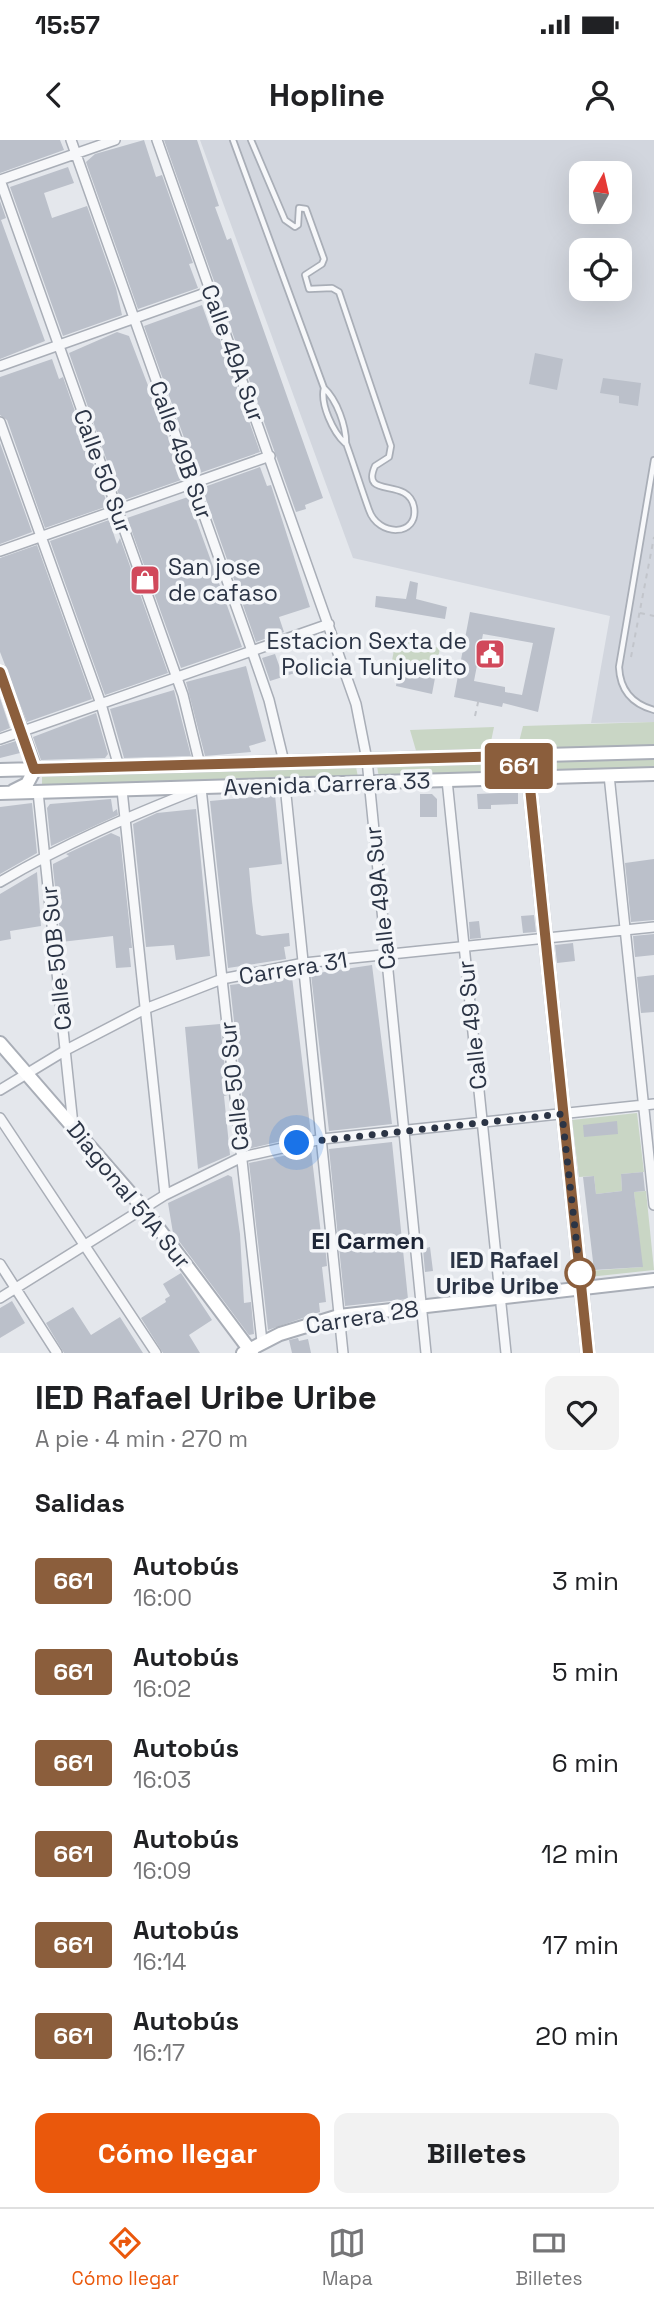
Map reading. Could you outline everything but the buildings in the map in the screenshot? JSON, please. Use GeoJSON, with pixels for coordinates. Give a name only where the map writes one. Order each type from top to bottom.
{"type":"FeatureCollection","features":[{"type":"Feature","properties":{"kind":"main road"},"geometry":{"type":"LineString","coordinates":[[0,672],[34,769],[27,784],[5,793]]}},
{"type":"Feature","properties":{"kind":"main road","name":"Avenida Carrera 33"},"geometry":{"type":"LineString","coordinates":[[0,771],[654,752]]}},
{"type":"Feature","properties":{"kind":"main road"},"geometry":{"type":"LineString","coordinates":[[511,756],[529,778],[588,1353]]}},
{"type":"Feature","properties":{"kind":"main road","name":"Avenida Carrera 33"},"geometry":{"type":"LineString","coordinates":[[5,793],[654,774]]}},
{"type":"Feature","properties":{"kind":"main road","name":"Diagonal 51A Sur"},"geometry":{"type":"LineString","coordinates":[[0,1042],[144,1209],[248,1352]]}},
{"type":"Feature","properties":{"kind":"main road","name":"Carrera 28"},"geometry":{"type":"LineString","coordinates":[[248,1352],[262,1342],[298,1327],[339,1316],[654,1280]]}},
{"type":"Feature","properties":{"kind":"street","name":"Calle 49B Sur"},"geometry":{"type":"LineString","coordinates":[[71,140],[269,700],[284,762]]}},
{"type":"Feature","properties":{"kind":"street"},"geometry":{"type":"LineString","coordinates":[[0,180],[115,140]]}},
{"type":"Feature","properties":{"kind":"street","name":"Calle 49A Sur"},"geometry":{"type":"LineString","coordinates":[[157,140],[356,704],[367,760],[426,1353]]}},
{"type":"Feature","properties":{"kind":"street","name":"Calle 50 Sur"},"geometry":{"type":"LineString","coordinates":[[0,180],[176,677],[200,765]]}},
{"type":"Feature","properties":{"kind":"street"},"geometry":{"type":"LineString","coordinates":[[0,366],[211,291]]}},
{"type":"Feature","properties":{"kind":"street"},"geometry":{"type":"LineString","coordinates":[[0,422],[101,704],[119,767]]}},
{"type":"Feature","properties":{"kind":"street"},"geometry":{"type":"LineString","coordinates":[[0,551],[270,456]]}},
{"type":"Feature","properties":{"kind":"street"},"geometry":{"type":"LineString","coordinates":[[0,739],[329,624]]}},
{"type":"Feature","properties":{"kind":"street"},"geometry":{"type":"LineString","coordinates":[[609,775],[649,1104],[654,1205]]}},
{"type":"Feature","properties":{"kind":"street","name":"Calle 49 Sur"},"geometry":{"type":"LineString","coordinates":[[447,780],[506,1353]]}},
{"type":"Feature","properties":{"kind":"street"},"geometry":{"type":"LineString","coordinates":[[285,785],[343,1353]]}},
{"type":"Feature","properties":{"kind":"street"},"geometry":{"type":"LineString","coordinates":[[0,882],[45,855],[125,818],[201,788]]}},
{"type":"Feature","properties":{"kind":"street","name":"Calle 50 Sur"},"geometry":{"type":"LineString","coordinates":[[201,788],[262,1342]]}},
{"type":"Feature","properties":{"kind":"street"},"geometry":{"type":"LineString","coordinates":[[122,790],[165,1195]]}},
{"type":"Feature","properties":{"kind":"street","name":"Calle 50B Sur"},"geometry":{"type":"LineString","coordinates":[[38,792],[73,1125]]}},
{"type":"Feature","properties":{"kind":"street","name":"Carrera 31"},"geometry":{"type":"LineString","coordinates":[[0,1090],[66,1049],[145,1009],[222,979],[304,963],[654,927]]}},
{"type":"Feature","properties":{"kind":"street"},"geometry":{"type":"LineString","coordinates":[[0,1298],[165,1195],[242,1157],[322,1139],[649,1104]]}},
{"type":"Feature","properties":{"kind":"street"},"geometry":{"type":"LineString","coordinates":[[0,1118],[156,1353]]}},
{"type":"Feature","properties":{"kind":"street"},"geometry":{"type":"LineString","coordinates":[[0,1264],[57,1353]]}},
{"type":"Feature","properties":{"kind":"lane"},"geometry":{"type":"LineString","coordinates":[[233,140],[324,388],[331,394],[346,432],[346,443],[371,515],[384,529],[396,531],[408,526],[414,518],[409,495],[400,489],[379,488],[372,478],[375,466],[389,457],[391,446],[339,292],[332,288],[313,291],[304,280],[324,259],[306,209],[299,208],[298,225],[295,227],[285,220],[251,140]]}},
{"type":"Feature","properties":{"kind":"lane"},"geometry":{"type":"LineString","coordinates":[[324,388],[322,397],[338,436],[346,443]]}},
{"type":"Feature","properties":{"kind":"lane"},"geometry":{"type":"LineString","coordinates":[[654,460],[619,667],[627,695],[643,707],[654,709]]}},
{"type":"Feature","properties":{"kind":"path"},"geometry":{"type":"LineString","coordinates":[[631,657],[654,537]]}},
{"type":"Feature","properties":{"kind":"path"},"geometry":{"type":"LineString","coordinates":[[639,613],[654,616]]}},
{"type":"Feature","properties":{"kind":"path"},"geometry":{"type":"LineString","coordinates":[[475,716],[479,698]]}},
{"type":"Feature","properties":{"kind":"shaded area"},"geometry":{"type":"Polygon","coordinates":[[[200,140],[654,140],[654,722],[591,723],[610,616],[353,558],[200,140]]]}},
{"type":"Feature","properties":{"kind":"green space"},"geometry":{"type":"Polygon","coordinates":[[[396,639],[440,648],[435,675],[391,666],[396,639]]]}},
{"type":"Feature","properties":{"kind":"green space"},"geometry":{"type":"Polygon","coordinates":[[[654,722],[654,746],[517,750],[523,726],[654,722]]]}},
{"type":"Feature","properties":{"kind":"green space"},"geometry":{"type":"Polygon","coordinates":[[[494,727],[489,751],[417,754],[410,730],[494,727]]]}},
{"type":"Feature","properties":{"kind":"green space"},"geometry":{"type":"Polygon","coordinates":[[[654,758],[654,769],[535,774],[529,763],[654,758]]]}},
{"type":"Feature","properties":{"kind":"green space"},"geometry":{"type":"Polygon","coordinates":[[[506,763],[513,774],[379,778],[377,766],[506,763]]]}},
{"type":"Feature","properties":{"kind":"green space"},"geometry":{"type":"Polygon","coordinates":[[[356,767],[358,777],[42,786],[42,775],[356,767]]]}},
{"type":"Feature","properties":{"kind":"green space"},"geometry":{"type":"Polygon","coordinates":[[[637,1113],[644,1172],[621,1174],[622,1191],[596,1194],[594,1176],[579,1177],[572,1120],[637,1113]]]}},
{"type":"Feature","properties":{"kind":"green space"},"geometry":{"type":"Polygon","coordinates":[[[646,1191],[654,1270],[589,1277],[589,1271],[642,1267],[634,1192],[646,1191]]]}},
{"type":"Feature","properties":{"kind":"bus line","name":"661"},"geometry":{"type":"LineString","coordinates":[[0,672],[34,769],[511,756],[529,778],[588,1353]]}},
{"type":"Feature","properties":{"kind":"place","name":"San jose de cafaso"},"geometry":{"type":"Point","coordinates":[145,580]}},
{"type":"Feature","properties":{"kind":"place","name":"Estacion Sexta de Policia Tunjuelito"},"geometry":{"type":"Point","coordinates":[490,654]}},
{"type":"Feature","properties":{"kind":"place","name":"IED Rafael Uribe Uribe"},"geometry":{"type":"Point","coordinates":[580,1273]}},
{"type":"Feature","properties":{"kind":"district","name":"El Carmen"},"geometry":{"type":"Point","coordinates":[368,1241]}},
{"type":"Feature","properties":{"kind":"route"},"geometry":{"type":"LineString","coordinates":[[297,1143],[562,1114],[580,1273]]}}]}
